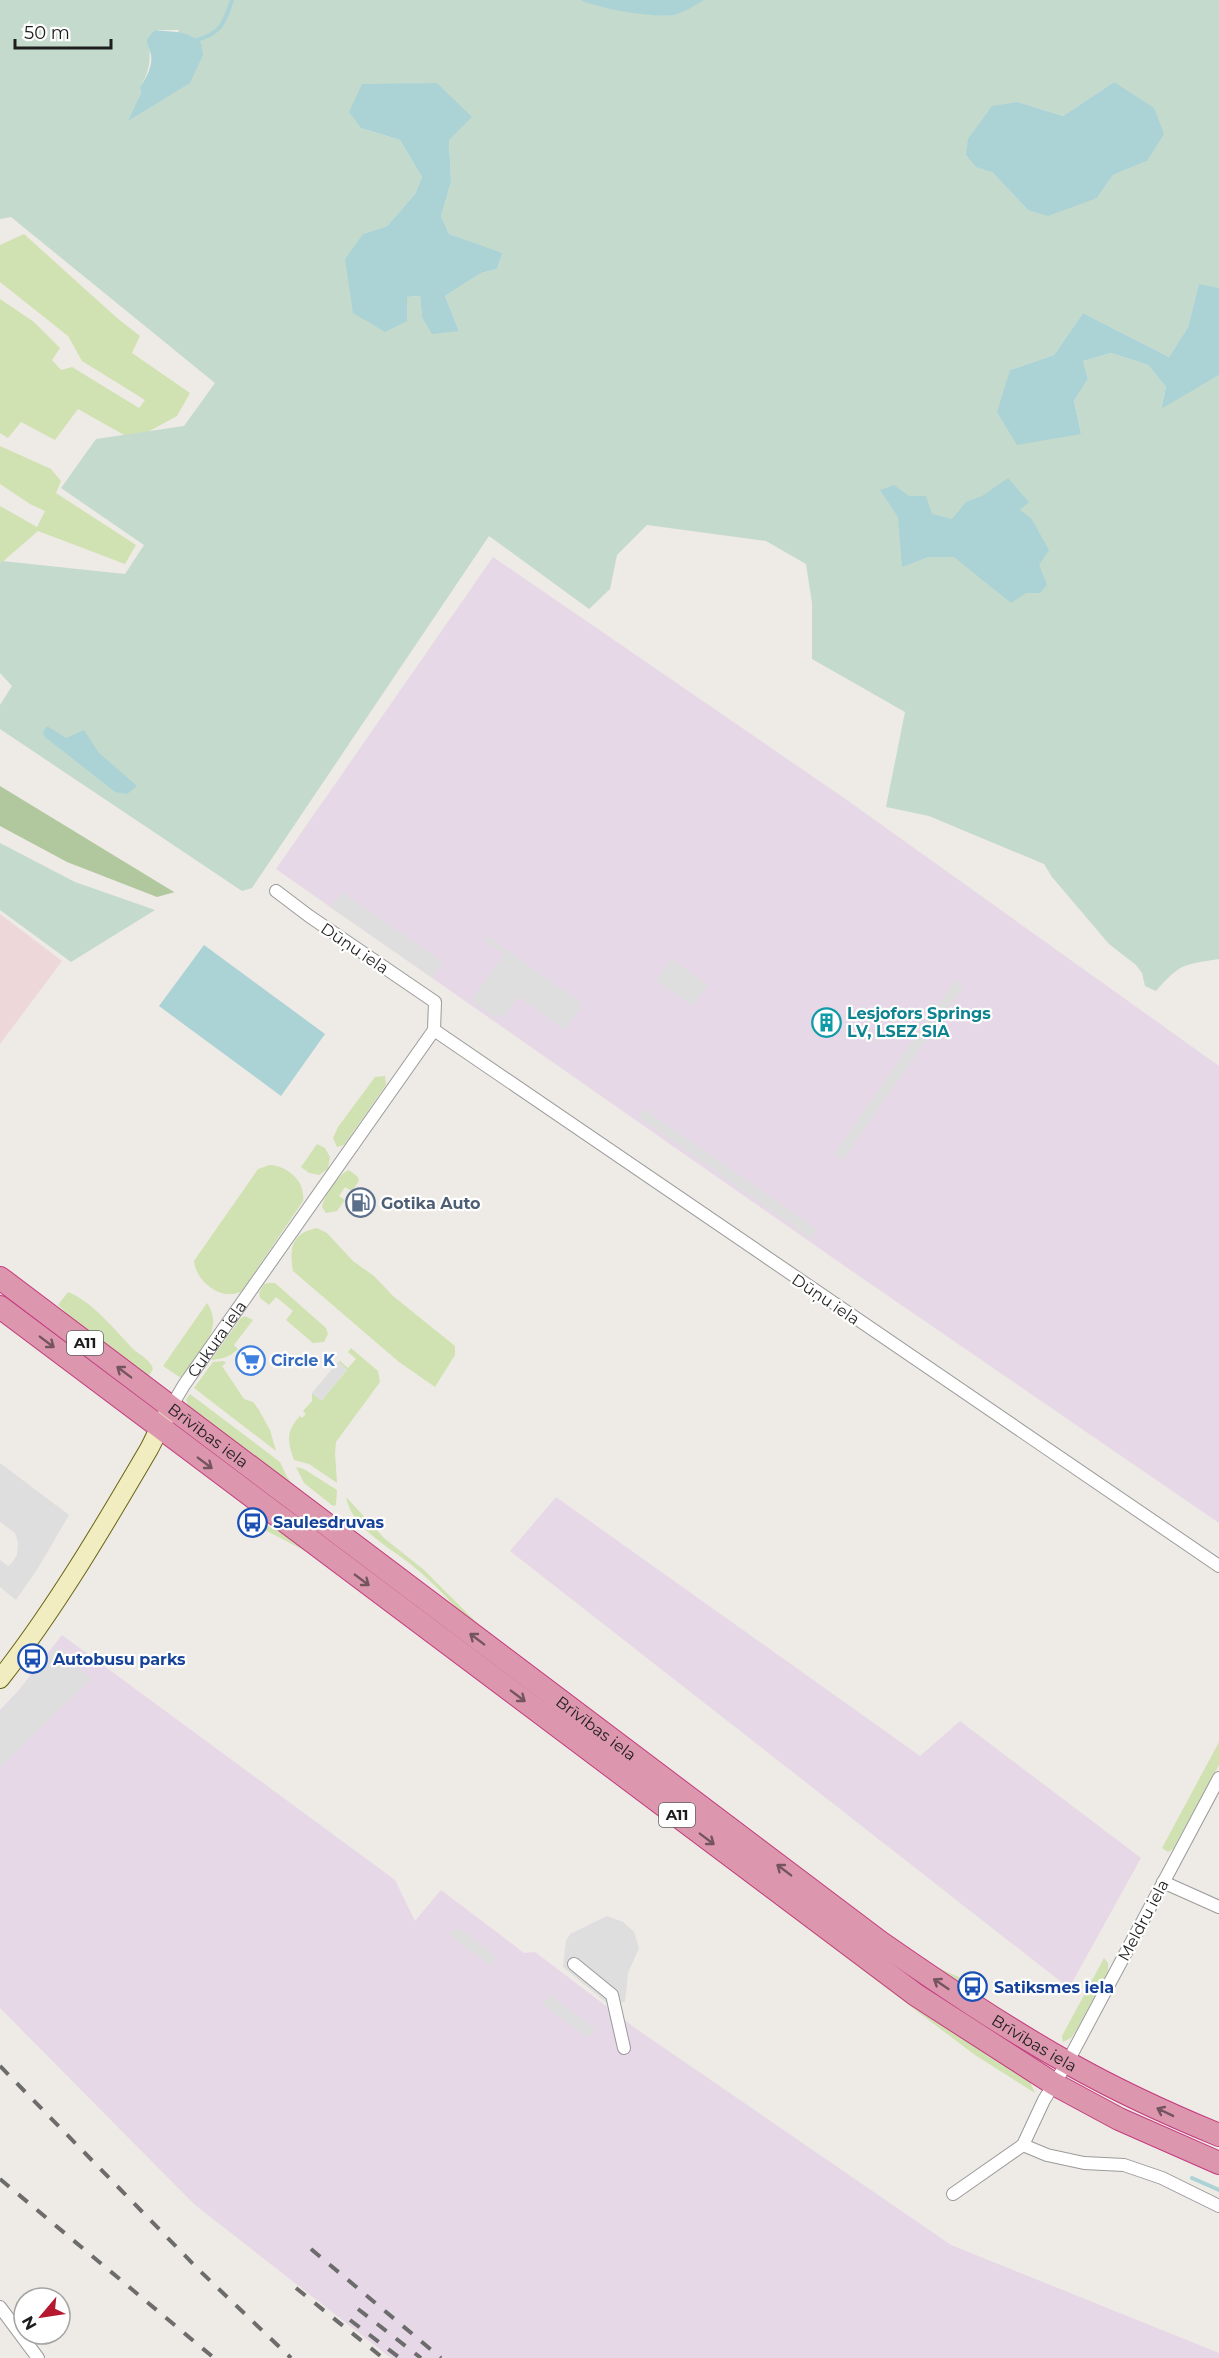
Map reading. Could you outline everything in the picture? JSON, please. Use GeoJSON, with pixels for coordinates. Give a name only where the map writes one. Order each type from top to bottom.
{"type":"FeatureCollection","features":[{"type":"Feature","properties":{"kind":"highway","name":"Brīvības iela"},"geometry":{"type":"LineString","coordinates":[[0,1278],[880,1942],[962,1998],[1067,2062],[1177,2117],[1219,2135]]}},
{"type":"Feature","properties":{"kind":"highway","name":"Brīvības iela"},"geometry":{"type":"LineString","coordinates":[[0,1307],[916,1995],[1054,2084],[1119,2118],[1219,2163]]}},
{"type":"Feature","properties":{"kind":"main road","name":"Cukura iela"},"geometry":{"type":"LineString","coordinates":[[0,1679],[87,1550],[151,1446],[171,1407]]}},
{"type":"Feature","properties":{"kind":"street","name":"Dūņu iela"},"geometry":{"type":"LineString","coordinates":[[276,891],[435,1002],[434,1030],[1219,1566]]}},
{"type":"Feature","properties":{"kind":"street","name":"Cukura iela"},"geometry":{"type":"LineString","coordinates":[[171,1407],[184,1385],[434,1030]]}},
{"type":"Feature","properties":{"kind":"street","name":"Meldru iela"},"geometry":{"type":"LineString","coordinates":[[1023,2145],[1219,1778]]}},
{"type":"Feature","properties":{"kind":"street"},"geometry":{"type":"LineString","coordinates":[[1163,1881],[1219,1907]]}},
{"type":"Feature","properties":{"kind":"street"},"geometry":{"type":"LineString","coordinates":[[574,1964],[612,1995],[624,2048]]}},
{"type":"Feature","properties":{"kind":"street"},"geometry":{"type":"LineString","coordinates":[[953,2194],[1023,2145],[1047,2155],[1084,2163],[1124,2165],[1162,2178],[1219,2206]]}},
{"type":"Feature","properties":{"kind":"street"},"geometry":{"type":"LineString","coordinates":[[0,2307],[38,2358]]}},
{"type":"Feature","properties":{"kind":"shaded area"},"geometry":{"type":"Polygon","coordinates":[[[493,557],[844,798],[1219,1066],[1219,1523],[859,1276],[276,869],[493,557]]]}},
{"type":"Feature","properties":{"kind":"shaded area"},"geometry":{"type":"Polygon","coordinates":[[[341,892],[443,962],[433,978],[330,907],[341,892]]]}},
{"type":"Feature","properties":{"kind":"shaded area"},"geometry":{"type":"Polygon","coordinates":[[[0,914],[62,961],[0,1044],[0,914]]]}},
{"type":"Feature","properties":{"kind":"shaded area"},"geometry":{"type":"Polygon","coordinates":[[[487,936],[583,1004],[565,1030],[518,997],[503,1019],[498,1015],[495,1018],[471,1000],[504,954],[484,940],[487,936]]]}},
{"type":"Feature","properties":{"kind":"shaded area"},"geometry":{"type":"Polygon","coordinates":[[[671,959],[708,985],[693,1006],[656,981],[671,959]]]}},
{"type":"Feature","properties":{"kind":"shaded area"},"geometry":{"type":"Polygon","coordinates":[[[955,980],[964,986],[843,1160],[834,1154],[955,980]]]}},
{"type":"Feature","properties":{"kind":"shaded area"},"geometry":{"type":"Polygon","coordinates":[[[644,1109],[817,1229],[811,1239],[638,1117],[644,1109]]]}},
{"type":"Feature","properties":{"kind":"shaded area"},"geometry":{"type":"Polygon","coordinates":[[[338,1362],[347,1370],[321,1401],[312,1393],[338,1362]]]}},
{"type":"Feature","properties":{"kind":"shaded area"},"geometry":{"type":"Polygon","coordinates":[[[0,1463],[69,1515],[16,1600],[0,1587],[0,1560],[8,1566],[11,1564],[17,1555],[18,1542],[15,1533],[0,1522],[0,1463]]]}},
{"type":"Feature","properties":{"kind":"shaded area"},"geometry":{"type":"Polygon","coordinates":[[[556,1497],[920,1756],[960,1721],[1141,1858],[1069,1988],[510,1551],[556,1497]]]}},
{"type":"Feature","properties":{"kind":"shaded area"},"geometry":{"type":"Polygon","coordinates":[[[62,1635],[395,1880],[415,1921],[441,1890],[524,1953],[535,1952],[635,2028],[951,2245],[1219,2353],[1219,2358],[391,2358],[195,2205],[0,2008],[0,1710],[62,1635]]]}},
{"type":"Feature","properties":{"kind":"shaded area"},"geometry":{"type":"Polygon","coordinates":[[[56,1647],[91,1679],[0,1767],[0,1713],[56,1647]]]}},
{"type":"Feature","properties":{"kind":"shaded area"},"geometry":{"type":"Polygon","coordinates":[[[607,1916],[623,1922],[634,1932],[639,1948],[628,1973],[625,2002],[607,2003],[563,1967],[566,1941],[570,1934],[607,1916]]]}},
{"type":"Feature","properties":{"kind":"shaded area"},"geometry":{"type":"Polygon","coordinates":[[[460,1929],[497,1957],[491,1966],[449,1935],[452,1930],[460,1929]]]}},
{"type":"Feature","properties":{"kind":"shaded area"},"geometry":{"type":"Polygon","coordinates":[[[550,1995],[595,2029],[588,2038],[542,2004],[550,1995]]]}},
{"type":"Feature","properties":{"kind":"green space"},"geometry":{"type":"Polygon","coordinates":[[[0,0],[1219,0],[1219,288],[1199,285],[1188,327],[1169,357],[1083,313],[1054,355],[1010,370],[1081,434],[1074,401],[1088,379],[1083,361],[1111,353],[1148,365],[1166,387],[1161,408],[1219,375],[1219,959],[1189,964],[1177,970],[1156,991],[1145,986],[1142,973],[1136,965],[1109,944],[1052,877],[1044,864],[929,816],[886,807],[905,712],[812,659],[812,603],[806,564],[766,541],[647,525],[617,555],[610,589],[589,609],[489,536],[252,888],[242,891],[0,729],[0,705],[12,686],[0,673],[0,564],[2,561],[125,574],[144,545],[61,488],[96,439],[184,426],[215,383],[11,217],[0,219],[0,0]],[[155,30],[148,37],[150,57],[148,69],[140,87],[141,93],[129,120],[179,30],[155,30]],[[1114,82],[1063,116],[1018,102],[992,172],[1028,210],[1097,198],[1113,175],[1147,161],[1114,82]],[[361,128],[400,140],[422,177],[415,194],[387,226],[363,234],[407,297],[420,296],[422,317],[459,331],[445,296],[481,273],[497,269],[501,254],[449,234],[441,216],[451,182],[449,140],[361,128]]]}},
{"type":"Feature","properties":{"kind":"green space"},"geometry":{"type":"Polygon","coordinates":[[[24,234],[140,336],[132,353],[190,393],[177,416],[133,440],[78,409],[55,440],[21,422],[8,438],[0,433],[0,299],[34,322],[60,348],[52,360],[61,370],[72,367],[139,408],[145,400],[82,361],[68,336],[0,282],[0,245],[24,234]]]}},
{"type":"Feature","properties":{"kind":"green space"},"geometry":{"type":"Polygon","coordinates":[[[0,446],[51,469],[61,481],[56,493],[136,545],[125,564],[38,531],[0,564],[0,506],[37,527],[45,511],[0,484],[0,446]]]}},
{"type":"Feature","properties":{"kind":"green space"},"geometry":{"type":"Polygon","coordinates":[[[0,786],[175,892],[157,897],[67,862],[0,826],[0,786]]]}},
{"type":"Feature","properties":{"kind":"green space"},"geometry":{"type":"Polygon","coordinates":[[[0,843],[75,882],[155,910],[71,962],[0,910],[0,843]]]}},
{"type":"Feature","properties":{"kind":"green space"},"geometry":{"type":"Polygon","coordinates":[[[385,1076],[386,1085],[344,1145],[337,1147],[333,1138],[338,1127],[375,1077],[385,1076]]]}},
{"type":"Feature","properties":{"kind":"green space"},"geometry":{"type":"Polygon","coordinates":[[[317,1144],[325,1148],[330,1157],[328,1169],[319,1175],[309,1173],[301,1167],[317,1144]]]}},
{"type":"Feature","properties":{"kind":"green space"},"geometry":{"type":"Polygon","coordinates":[[[270,1165],[283,1168],[294,1176],[302,1188],[303,1201],[242,1291],[234,1294],[219,1292],[205,1283],[194,1261],[258,1169],[270,1165]]]}},
{"type":"Feature","properties":{"kind":"green space"},"geometry":{"type":"Polygon","coordinates":[[[349,1170],[358,1177],[359,1181],[352,1191],[345,1187],[339,1196],[345,1200],[337,1211],[326,1213],[322,1207],[323,1202],[340,1176],[349,1170]]]}},
{"type":"Feature","properties":{"kind":"green space"},"geometry":{"type":"Polygon","coordinates":[[[317,1228],[327,1233],[353,1261],[374,1276],[393,1296],[455,1346],[455,1355],[435,1387],[399,1362],[293,1271],[294,1243],[302,1234],[317,1228]]]}},
{"type":"Feature","properties":{"kind":"green space"},"geometry":{"type":"Polygon","coordinates":[[[275,1283],[326,1328],[328,1334],[324,1342],[313,1343],[286,1320],[293,1311],[276,1297],[269,1305],[260,1298],[259,1293],[264,1284],[275,1283]]]}},
{"type":"Feature","properties":{"kind":"green space"},"geometry":{"type":"Polygon","coordinates":[[[68,1292],[95,1309],[133,1349],[148,1360],[153,1369],[147,1379],[100,1345],[58,1305],[68,1292]]]}},
{"type":"Feature","properties":{"kind":"green space"},"geometry":{"type":"Polygon","coordinates":[[[207,1303],[212,1313],[211,1333],[201,1352],[181,1378],[163,1366],[207,1303]]]}},
{"type":"Feature","properties":{"kind":"green space"},"geometry":{"type":"Polygon","coordinates":[[[245,1316],[253,1320],[234,1345],[238,1349],[226,1357],[211,1360],[241,1318],[245,1316]]]}},
{"type":"Feature","properties":{"kind":"green space"},"geometry":{"type":"Polygon","coordinates":[[[351,1348],[378,1371],[380,1382],[336,1442],[337,1483],[309,1464],[294,1460],[289,1436],[295,1421],[306,1414],[303,1411],[312,1401],[312,1393],[322,1400],[347,1370],[338,1362],[340,1361],[348,1368],[356,1359],[348,1352],[351,1348]]]}},
{"type":"Feature","properties":{"kind":"green space"},"geometry":{"type":"Polygon","coordinates":[[[224,1361],[226,1363],[222,1366],[244,1399],[253,1402],[259,1410],[270,1430],[276,1451],[194,1388],[213,1362],[224,1361]]]}},
{"type":"Feature","properties":{"kind":"green space"},"geometry":{"type":"Polygon","coordinates":[[[190,1394],[280,1462],[294,1486],[188,1406],[186,1399],[190,1394]]]}},
{"type":"Feature","properties":{"kind":"green space"},"geometry":{"type":"Polygon","coordinates":[[[296,1467],[304,1469],[337,1490],[336,1505],[333,1506],[304,1483],[296,1467]]]}},
{"type":"Feature","properties":{"kind":"green space"},"geometry":{"type":"Polygon","coordinates":[[[346,1497],[384,1538],[424,1570],[488,1634],[830,1891],[472,1625],[427,1578],[366,1530],[350,1509],[346,1497]]]}},
{"type":"Feature","properties":{"kind":"green space"},"geometry":{"type":"Polygon","coordinates":[[[267,1526],[293,1538],[1029,2080],[1035,2093],[975,2055],[313,1555],[265,1530],[267,1526]]]}},
{"type":"Feature","properties":{"kind":"green space"},"geometry":{"type":"Polygon","coordinates":[[[1219,1742],[1219,1765],[1173,1849],[1168,1852],[1162,1848],[1219,1742]]]}},
{"type":"Feature","properties":{"kind":"green space"},"geometry":{"type":"Polygon","coordinates":[[[830,1891],[885,1932],[877,1927],[830,1891]]]}},
{"type":"Feature","properties":{"kind":"green space"},"geometry":{"type":"Polygon","coordinates":[[[885,1932],[932,1965],[972,1983],[970,1987],[942,1975],[885,1932]]]}},
{"type":"Feature","properties":{"kind":"green space"},"geometry":{"type":"Polygon","coordinates":[[[1104,1958],[1108,1963],[1108,1971],[1076,2031],[1071,2038],[1063,2042],[1062,2036],[1104,1958]]]}},
{"type":"Feature","properties":{"kind":"water"},"geometry":{"type":"Polygon","coordinates":[[[581,0],[704,0],[681,13],[665,16],[613,9],[581,0]]]}},
{"type":"Feature","properties":{"kind":"water"},"geometry":{"type":"Polygon","coordinates":[[[155,30],[190,35],[201,43],[203,55],[190,83],[128,121],[141,93],[140,87],[150,68],[151,55],[147,39],[155,30]]]}},
{"type":"Feature","properties":{"kind":"water"},"geometry":{"type":"Polygon","coordinates":[[[1114,82],[1154,108],[1164,134],[1147,161],[1113,175],[1097,198],[1048,216],[1028,210],[992,172],[976,167],[966,155],[968,139],[992,106],[1018,102],[1063,116],[1114,82]]]}},
{"type":"Feature","properties":{"kind":"water"},"geometry":{"type":"Polygon","coordinates":[[[437,83],[472,117],[449,140],[451,182],[441,216],[449,234],[502,253],[497,269],[481,273],[445,296],[459,331],[432,334],[422,317],[420,296],[407,297],[407,321],[385,332],[353,313],[345,259],[363,234],[387,226],[415,194],[422,177],[400,140],[361,128],[349,112],[362,84],[437,83]]]}},
{"type":"Feature","properties":{"kind":"water"},"geometry":{"type":"Polygon","coordinates":[[[1199,284],[1219,288],[1219,375],[1161,409],[1166,387],[1148,365],[1111,353],[1083,361],[1088,379],[1074,401],[1081,434],[1017,445],[997,412],[1010,370],[1054,355],[1083,313],[1169,357],[1188,327],[1199,284]]]}},
{"type":"Feature","properties":{"kind":"water"},"geometry":{"type":"Polygon","coordinates":[[[1008,478],[1029,502],[1020,510],[1031,518],[1049,550],[1039,565],[1047,585],[1040,593],[1026,593],[1011,603],[954,557],[928,557],[902,567],[898,517],[880,490],[894,485],[909,496],[926,496],[932,514],[952,519],[966,502],[982,496],[1008,478]]]}},
{"type":"Feature","properties":{"kind":"water"},"geometry":{"type":"Polygon","coordinates":[[[47,726],[66,738],[84,730],[99,753],[137,786],[127,794],[115,792],[45,737],[43,732],[47,726]]]}},
{"type":"Feature","properties":{"kind":"water"},"geometry":{"type":"Polygon","coordinates":[[[204,945],[325,1034],[281,1096],[159,1006],[204,945]]]}},
{"type":"Feature","properties":{"kind":"waterway"},"geometry":{"type":"LineString","coordinates":[[197,40],[212,34],[221,26],[232,0]]}},
{"type":"Feature","properties":{"kind":"waterway"},"geometry":{"type":"LineString","coordinates":[[1192,2178],[1219,2190]]}},
{"type":"Feature","properties":{"kind":"railway"},"geometry":{"type":"LineString","coordinates":[[0,2066],[200,2271],[291,2358]]}},
{"type":"Feature","properties":{"kind":"railway"},"geometry":{"type":"LineString","coordinates":[[0,2179],[214,2358]]}},
{"type":"Feature","properties":{"kind":"railway"},"geometry":{"type":"LineString","coordinates":[[311,2249],[441,2358]]}},
{"type":"Feature","properties":{"kind":"railway"},"geometry":{"type":"LineString","coordinates":[[296,2288],[383,2358]]}},
{"type":"Feature","properties":{"kind":"railway"},"geometry":{"type":"LineString","coordinates":[[358,2309],[421,2358]]}},
{"type":"Feature","properties":{"kind":"railway"},"geometry":{"type":"LineString","coordinates":[[350,2320],[400,2358]]}},
{"type":"Feature","properties":{"kind":"place","name":"Lesjofors Springs LV, LSEZ SIA"},"geometry":{"type":"Point","coordinates":[826,1022]}},
{"type":"Feature","properties":{"kind":"place","name":"Gotika Auto"},"geometry":{"type":"Point","coordinates":[360,1203]}},
{"type":"Feature","properties":{"kind":"place","name":"Circle K"},"geometry":{"type":"Point","coordinates":[250,1360]}},
{"type":"Feature","properties":{"kind":"place","name":"Saulesdruvas"},"geometry":{"type":"Point","coordinates":[252,1522]}},
{"type":"Feature","properties":{"kind":"place","name":"Autobusu parks"},"geometry":{"type":"Point","coordinates":[32,1659]}},
{"type":"Feature","properties":{"kind":"place","name":"Satiksmes iela"},"geometry":{"type":"Point","coordinates":[973,1987]}}]}
